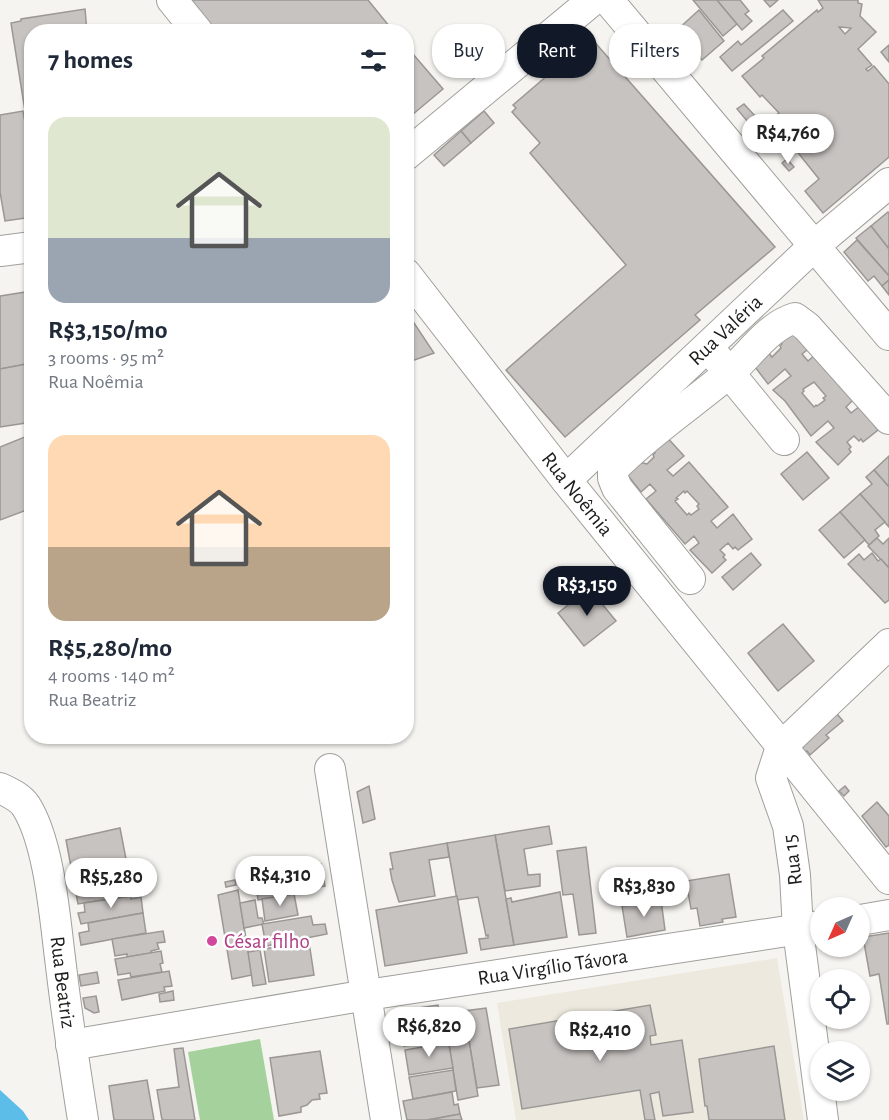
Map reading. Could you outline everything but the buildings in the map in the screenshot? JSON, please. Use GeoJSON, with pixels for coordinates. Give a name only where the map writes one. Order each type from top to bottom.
{"type":"FeatureCollection","features":[{"type":"Feature","properties":{"kind":"street"},"geometry":{"type":"LineString","coordinates":[[172,0],[192,24]]}},
{"type":"Feature","properties":{"kind":"street"},"geometry":{"type":"LineString","coordinates":[[414,148],[593,0]]}},
{"type":"Feature","properties":{"kind":"street"},"geometry":{"type":"LineString","coordinates":[[608,0],[889,335]]}},
{"type":"Feature","properties":{"kind":"street","name":"Rua Valéria"},"geometry":{"type":"LineString","coordinates":[[566,480],[814,246],[889,183]]}},
{"type":"Feature","properties":{"kind":"street"},"geometry":{"type":"LineString","coordinates":[[0,251],[24,248]]}},
{"type":"Feature","properties":{"kind":"street","name":"Rua Noêmia"},"geometry":{"type":"LineString","coordinates":[[414,284],[566,480],[889,879]]}},
{"type":"Feature","properties":{"kind":"street"},"geometry":{"type":"LineString","coordinates":[[690,579],[617,488],[613,470],[634,448],[729,373],[783,322],[795,318],[807,327],[889,419]]}},
{"type":"Feature","properties":{"kind":"street"},"geometry":{"type":"LineString","coordinates":[[707,347],[784,440]]}},
{"type":"Feature","properties":{"kind":"street"},"geometry":{"type":"LineString","coordinates":[[781,747],[889,644]]}},
{"type":"Feature","properties":{"kind":"street","name":"Rua 15"},"geometry":{"type":"LineString","coordinates":[[781,747],[771,778],[788,826],[795,875],[809,928],[823,1120]]}},
{"type":"Feature","properties":{"kind":"street"},"geometry":{"type":"LineString","coordinates":[[330,769],[386,1120]]}},
{"type":"Feature","properties":{"kind":"street","name":"Rua Beatriz"},"geometry":{"type":"LineString","coordinates":[[0,788],[14,795],[24,804],[41,844],[52,894],[71,1045],[84,1120]]}},
{"type":"Feature","properties":{"kind":"street"},"geometry":{"type":"LineString","coordinates":[[870,918],[889,915]]}},
{"type":"Feature","properties":{"kind":"street","name":"Rua Virgílio Távora"},"geometry":{"type":"LineString","coordinates":[[71,1045],[367,995],[809,928]]}},
{"type":"Feature","properties":{"kind":"shaded area"},"geometry":{"type":"Polygon","coordinates":[[[777,958],[804,1120],[516,1120],[497,1003],[777,958]]]}},
{"type":"Feature","properties":{"kind":"green space"},"geometry":{"type":"Polygon","coordinates":[[[260,1039],[274,1120],[200,1120],[188,1052],[260,1039]]]}},
{"type":"Feature","properties":{"kind":"water"},"geometry":{"type":"Polygon","coordinates":[[[0,1090],[23,1111],[29,1120],[0,1120],[0,1090]]]}},
{"type":"Feature","properties":{"kind":"place","name":"César filho"},"geometry":{"type":"Point","coordinates":[212,941]}}]}
